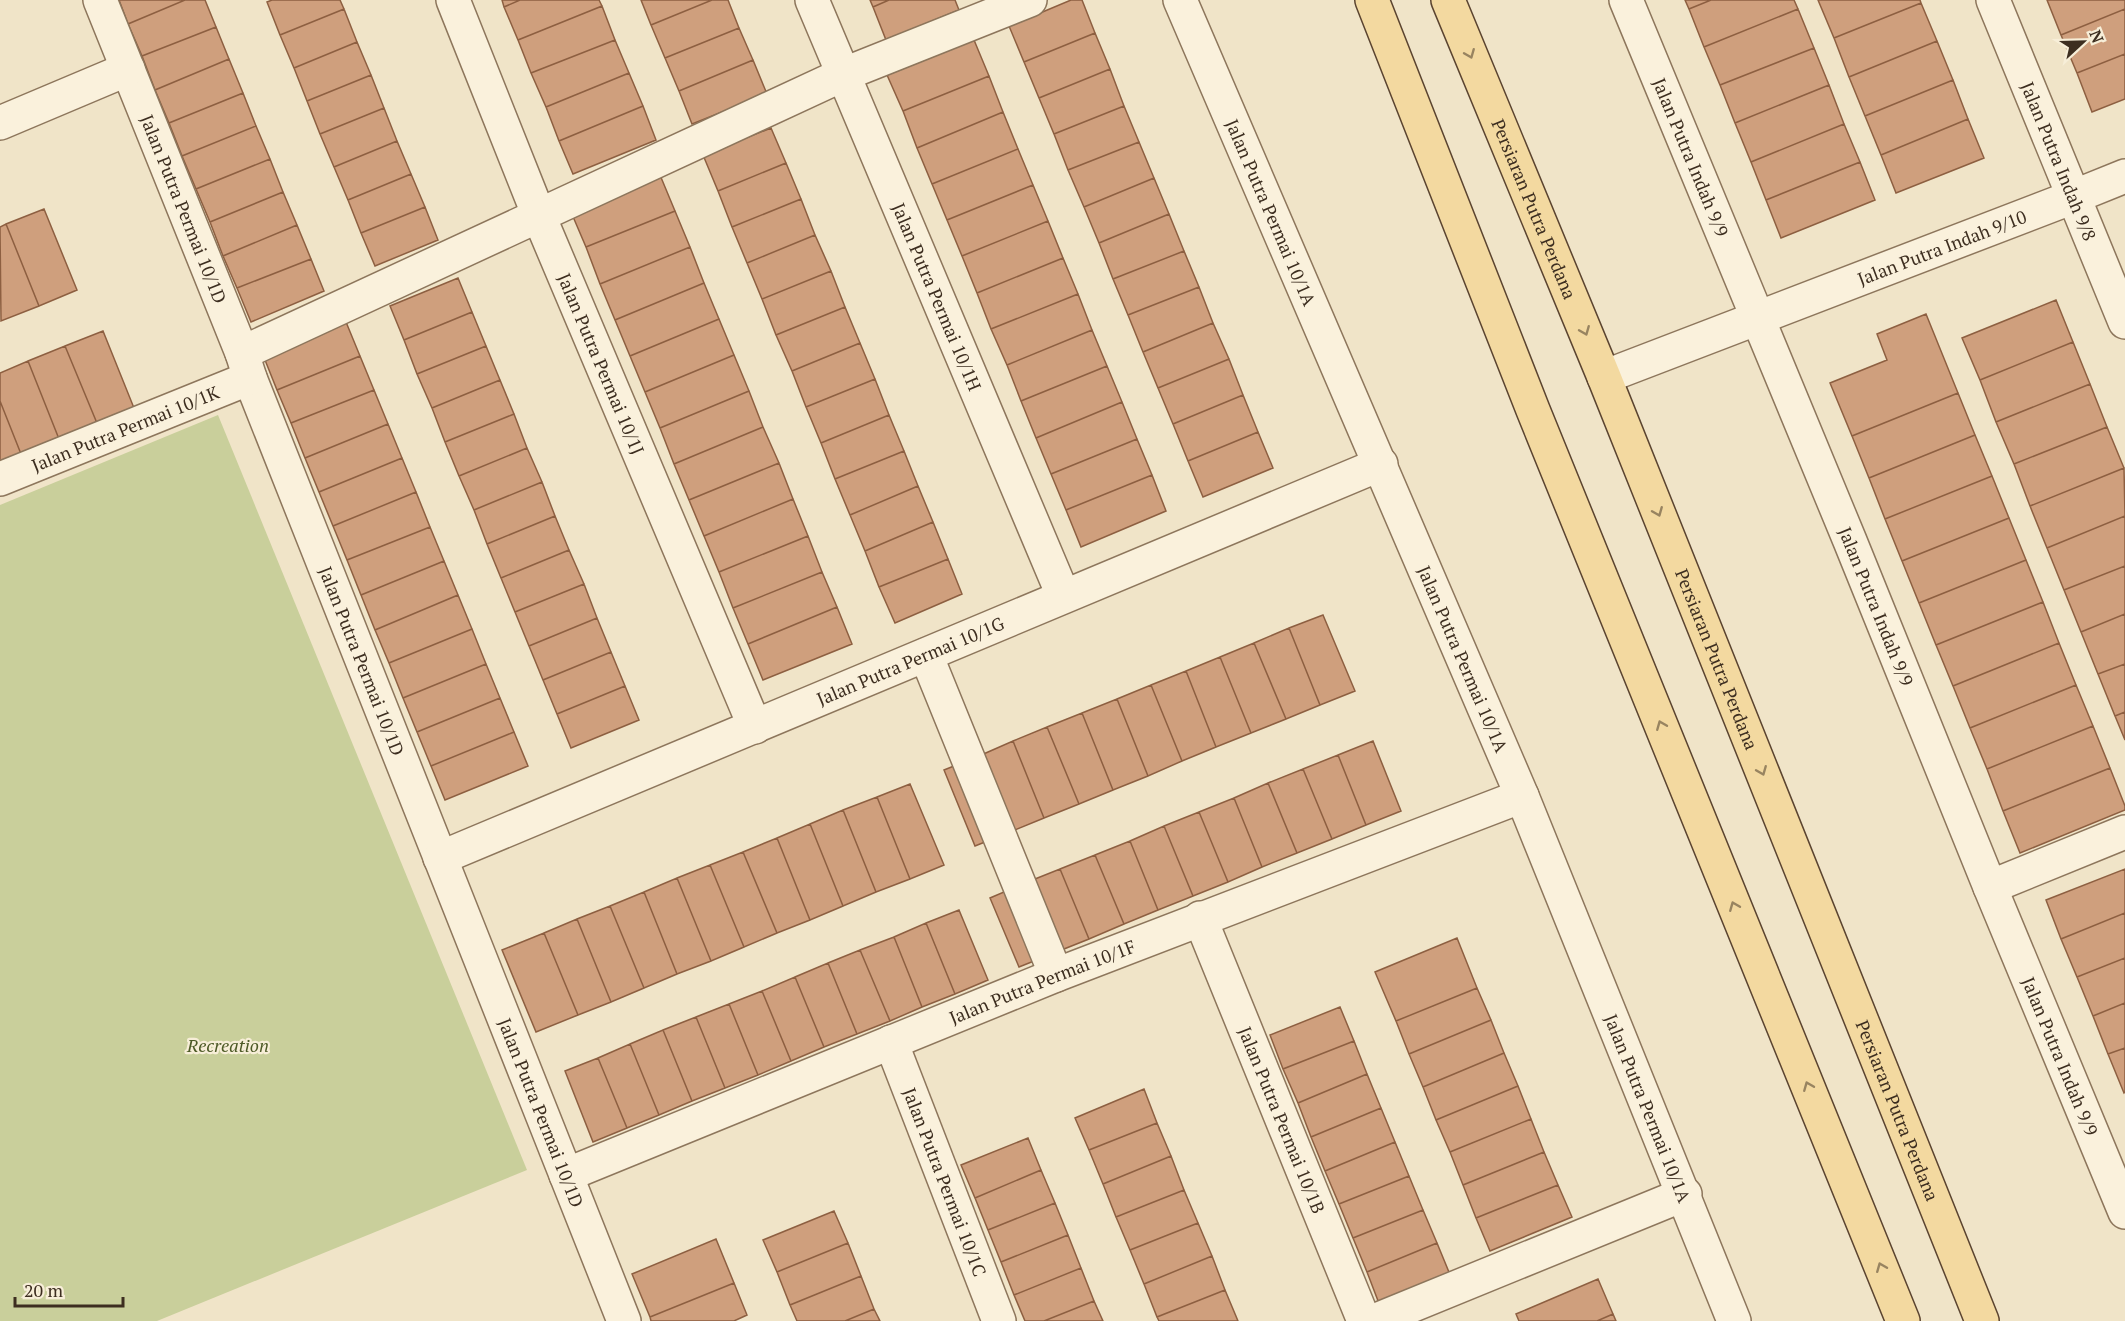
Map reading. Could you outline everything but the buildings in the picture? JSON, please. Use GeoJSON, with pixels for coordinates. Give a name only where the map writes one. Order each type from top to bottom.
{"type":"FeatureCollection","features":[{"type":"Feature","properties":{"kind":"main road"},"geometry":{"type":"LineString","coordinates":[[1372,0],[1533,410],[1903,1321]]}},
{"type":"Feature","properties":{"kind":"main road","name":"Persiaran Putra Perdana"},"geometry":{"type":"LineString","coordinates":[[1448,0],[1604,378],[1982,1321]]}},
{"type":"Feature","properties":{"kind":"street","name":"Jalan Putra Permai 10/1D"},"geometry":{"type":"LineString","coordinates":[[100,0],[624,1321]]}},
{"type":"Feature","properties":{"kind":"street","name":"Jalan Putra Permai 10/1J"},"geometry":{"type":"LineString","coordinates":[[453,0],[539,216],[755,727]]}},
{"type":"Feature","properties":{"kind":"street","name":"Jalan Putra Permai 10/1H"},"geometry":{"type":"LineString","coordinates":[[812,0],[1063,595]]}},
{"type":"Feature","properties":{"kind":"street","name":"Jalan Putra Permai 10/1K"},"geometry":{"type":"LineString","coordinates":[[0,479],[246,366],[539,216],[843,75],[1030,0]]}},
{"type":"Feature","properties":{"kind":"street","name":"Jalan Putra Permai 10/1A"},"geometry":{"type":"LineString","coordinates":[[1180,0],[1522,796],[1685,1194],[1734,1321]]}},
{"type":"Feature","properties":{"kind":"street","name":"Jalan Putra Indah 9/9"},"geometry":{"type":"LineString","coordinates":[[1626,0],[2125,1212]]}},
{"type":"Feature","properties":{"kind":"street","name":"Jalan Putra Indah 9/8"},"geometry":{"type":"LineString","coordinates":[[1993,0],[2125,322]]}},
{"type":"Feature","properties":{"kind":"street"},"geometry":{"type":"LineString","coordinates":[[0,123],[128,69]]}},
{"type":"Feature","properties":{"kind":"street","name":"Jalan Putra Indah 9/10"},"geometry":{"type":"LineString","coordinates":[[1604,378],[2125,176]]}},
{"type":"Feature","properties":{"kind":"street","name":"Jalan Putra Permai 10/1G"},"geometry":{"type":"LineString","coordinates":[[440,858],[926,655],[1063,595],[1381,464]]}},
{"type":"Feature","properties":{"kind":"street"},"geometry":{"type":"LineString","coordinates":[[926,655],[1056,975]]}},
{"type":"Feature","properties":{"kind":"street","name":"Jalan Putra Permai 10/1F"},"geometry":{"type":"LineString","coordinates":[[566,1175],[1056,975],[1522,796]]}},
{"type":"Feature","properties":{"kind":"street"},"geometry":{"type":"LineString","coordinates":[[1990,887],[2125,832]]}},
{"type":"Feature","properties":{"kind":"street","name":"Jalan Putra Permai 10/1B"},"geometry":{"type":"LineString","coordinates":[[1200,918],[1364,1321]]}},
{"type":"Feature","properties":{"kind":"street","name":"Jalan Putra Permai 10/1C"},"geometry":{"type":"LineString","coordinates":[[891,1042],[999,1321]]}},
{"type":"Feature","properties":{"kind":"street"},"geometry":{"type":"LineString","coordinates":[[1374,1321],[1685,1194]]}},
{"type":"Feature","properties":{"kind":"green space","name":"Recreation"},"geometry":{"type":"Polygon","coordinates":[[[218,415],[527,1170],[157,1321],[0,1321],[0,505],[218,415]]]}}]}
